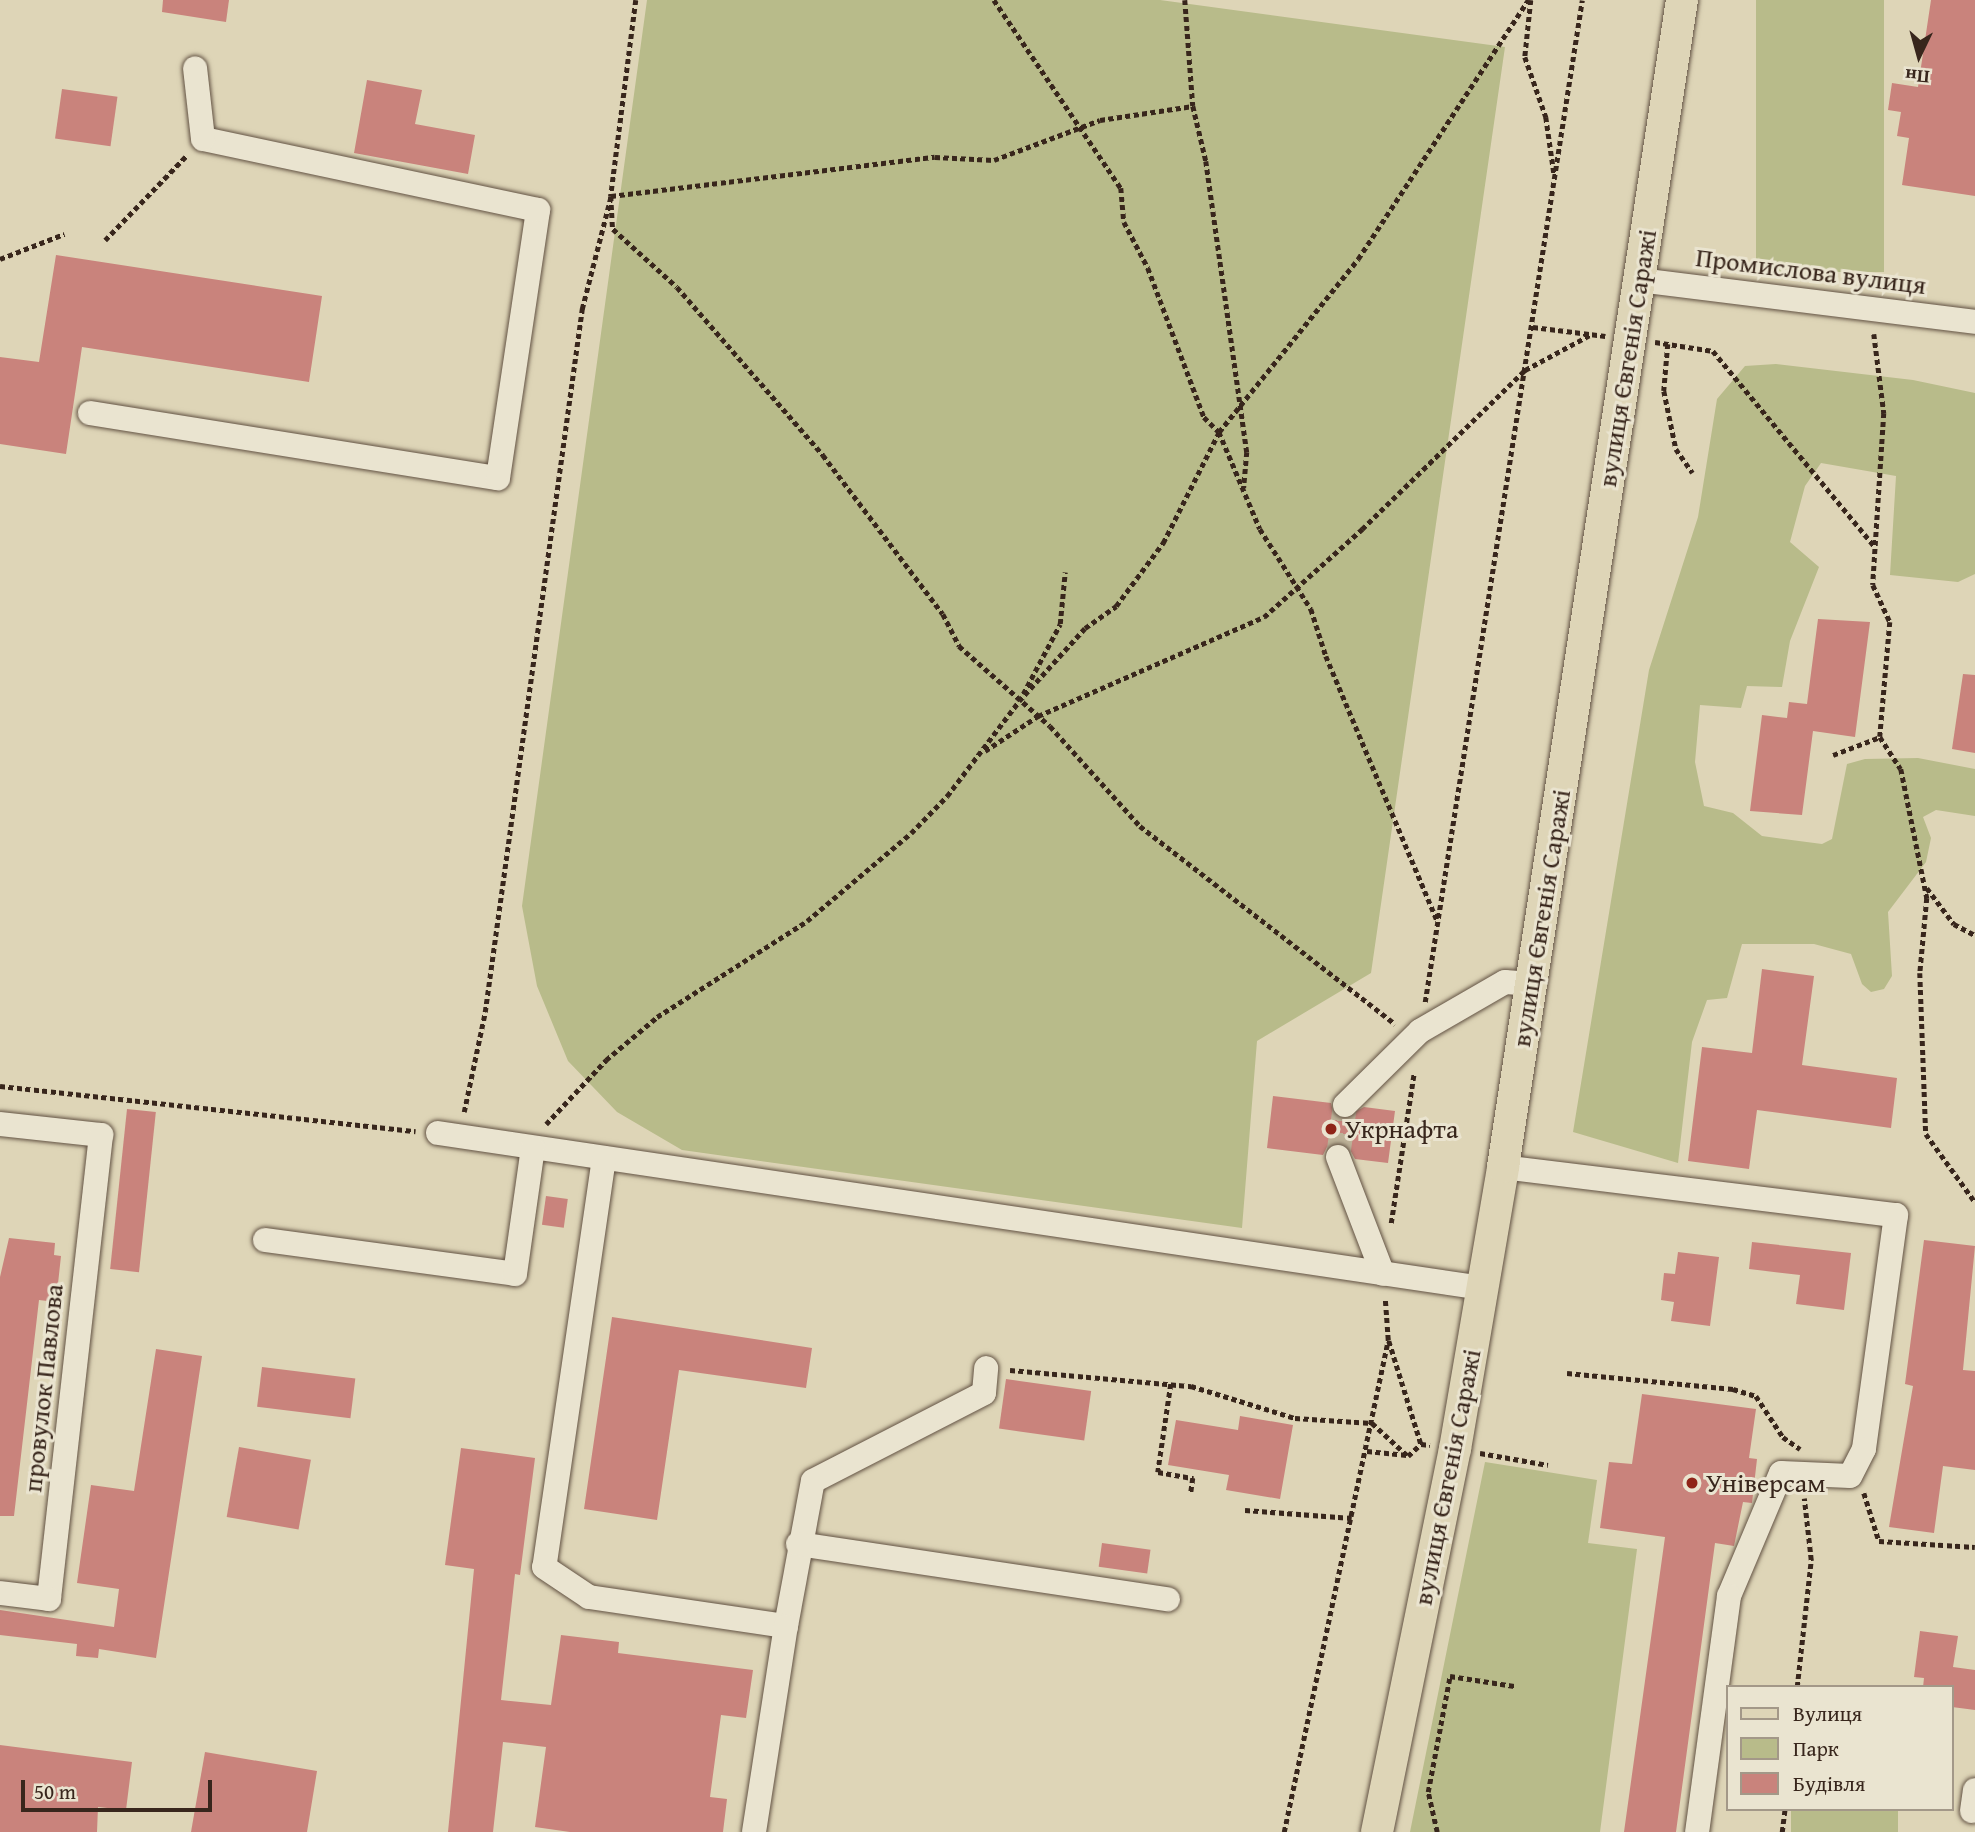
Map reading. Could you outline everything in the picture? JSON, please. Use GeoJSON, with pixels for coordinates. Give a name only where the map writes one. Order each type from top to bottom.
{"type":"FeatureCollection","features":[{"type":"Feature","properties":{"kind":"main road","name":"вулиця Євгенія Саражі"},"geometry":{"type":"LineString","coordinates":[[1377,1832],[1455,1449],[1503,1167],[1682,0]]}},
{"type":"Feature","properties":{"kind":"street"},"geometry":{"type":"LineString","coordinates":[[90,413],[498,478],[538,210],[202,139],[195,68]]}},
{"type":"Feature","properties":{"kind":"street","name":"Промислова вулиця"},"geometry":{"type":"LineString","coordinates":[[1639,280],[1975,322]]}},
{"type":"Feature","properties":{"kind":"street"},"geometry":{"type":"LineString","coordinates":[[1345,1105],[1420,1031],[1505,982],[1532,984]]}},
{"type":"Feature","properties":{"kind":"street","name":"провулок Павлова"},"geometry":{"type":"LineString","coordinates":[[0,1124],[101,1135],[49,1599],[0,1593]]}},
{"type":"Feature","properties":{"kind":"street"},"geometry":{"type":"LineString","coordinates":[[448,1135],[1482,1288]]}},
{"type":"Feature","properties":{"kind":"street"},"geometry":{"type":"LineString","coordinates":[[265,1240],[515,1273],[529,1147]]}},
{"type":"Feature","properties":{"kind":"street"},"geometry":{"type":"LineString","coordinates":[[1338,1157],[1383,1274]]}},
{"type":"Feature","properties":{"kind":"street"},"geometry":{"type":"LineString","coordinates":[[604,1158],[544,1567],[589,1597],[786,1626]]}},
{"type":"Feature","properties":{"kind":"street"},"geometry":{"type":"LineString","coordinates":[[1503,1167],[1896,1215],[1864,1449],[1850,1476],[1782,1473],[1729,1596],[1697,1832]]}},
{"type":"Feature","properties":{"kind":"street"},"geometry":{"type":"LineString","coordinates":[[754,1832],[798,1544],[813,1481],[984,1393],[986,1368]]}},
{"type":"Feature","properties":{"kind":"street"},"geometry":{"type":"LineString","coordinates":[[798,1544],[1168,1599]]}},
{"type":"Feature","properties":{"kind":"path"},"geometry":{"type":"LineString","coordinates":[[0,1086],[448,1135],[485,1012],[582,309],[611,196],[636,0]]}},
{"type":"Feature","properties":{"kind":"path"},"geometry":{"type":"LineString","coordinates":[[994,0],[1122,188],[1124,222],[1149,268],[1204,417],[1219,432],[1260,529],[1311,610],[1439,923]]}},
{"type":"Feature","properties":{"kind":"path"},"geometry":{"type":"LineString","coordinates":[[1185,0],[1193,106],[1206,161],[1247,452],[1244,490]]}},
{"type":"Feature","properties":{"kind":"path"},"geometry":{"type":"LineString","coordinates":[[1529,0],[1525,57],[1546,117],[1555,178]]}},
{"type":"Feature","properties":{"kind":"path"},"geometry":{"type":"LineString","coordinates":[[529,1147],[606,1059],[657,1017],[807,921],[911,833],[980,754],[1019,701],[1085,628],[1116,606],[1163,543],[1219,432],[1358,259],[1529,0]]}},
{"type":"Feature","properties":{"kind":"path"},"geometry":{"type":"LineString","coordinates":[[1421,1444],[1388,1340],[1383,1274],[1581,0]]}},
{"type":"Feature","properties":{"kind":"path"},"geometry":{"type":"LineString","coordinates":[[611,196],[935,156],[994,160],[1062,131],[1081,128],[1100,120],[1193,106]]}},
{"type":"Feature","properties":{"kind":"path"},"geometry":{"type":"LineString","coordinates":[[105,240],[202,139]]}},
{"type":"Feature","properties":{"kind":"path"},"geometry":{"type":"LineString","coordinates":[[611,196],[613,229],[677,287],[798,425],[943,614],[959,646],[1038,716],[1140,826],[1389,1022],[1420,1031]]}},
{"type":"Feature","properties":{"kind":"path"},"geometry":{"type":"LineString","coordinates":[[0,259],[64,234]]}},
{"type":"Feature","properties":{"kind":"path"},"geometry":{"type":"LineString","coordinates":[[1871,307],[1884,413],[1873,585],[1890,622],[1881,737],[1901,769],[1924,885],[1920,973],[1926,1135],[1975,1202]]}},
{"type":"Feature","properties":{"kind":"path"},"geometry":{"type":"LineString","coordinates":[[1532,327],[1713,351],[1875,547]]}},
{"type":"Feature","properties":{"kind":"path"},"geometry":{"type":"LineString","coordinates":[[980,754],[1038,716],[1264,617],[1525,370],[1590,335]]}},
{"type":"Feature","properties":{"kind":"path"},"geometry":{"type":"LineString","coordinates":[[1668,344],[1664,391],[1676,449],[1693,473]]}},
{"type":"Feature","properties":{"kind":"path"},"geometry":{"type":"LineString","coordinates":[[1019,701],[1060,624],[1065,572]]}},
{"type":"Feature","properties":{"kind":"path"},"geometry":{"type":"LineString","coordinates":[[1833,755],[1881,737]]}},
{"type":"Feature","properties":{"kind":"path"},"geometry":{"type":"LineString","coordinates":[[1924,885],[1954,924],[1975,935]]}},
{"type":"Feature","properties":{"kind":"path"},"geometry":{"type":"LineString","coordinates":[[1284,1832],[1388,1340]]}},
{"type":"Feature","properties":{"kind":"path"},"geometry":{"type":"LineString","coordinates":[[986,1368],[1191,1386],[1295,1418],[1372,1423]]}},
{"type":"Feature","properties":{"kind":"path"},"geometry":{"type":"LineString","coordinates":[[1171,1384],[1158,1472],[1192,1478],[1191,1492]]}},
{"type":"Feature","properties":{"kind":"path"},"geometry":{"type":"LineString","coordinates":[[1783,1437],[1804,1500],[1811,1560],[1797,1685]]}},
{"type":"Feature","properties":{"kind":"path"},"geometry":{"type":"LineString","coordinates":[[1366,1451],[1408,1455]]}},
{"type":"Feature","properties":{"kind":"path"},"geometry":{"type":"LineString","coordinates":[[1245,1510],[1352,1518]]}},
{"type":"Feature","properties":{"kind":"path"},"geometry":{"type":"LineString","coordinates":[[1437,1832],[1428,1792],[1450,1676],[1514,1686]]}},
{"type":"Feature","properties":{"kind":"path"},"geometry":{"type":"LineString","coordinates":[[1782,1832],[1785,1811]]}},
{"type":"Feature","properties":{"kind":"green space"},"geometry":{"type":"Polygon","coordinates":[[[647,0],[1160,0],[1505,47],[1371,973],[1257,1041],[1242,1228],[682,1150],[617,1112],[568,1061],[537,986],[522,906],[647,0]]]}},
{"type":"Feature","properties":{"kind":"green space"},"geometry":{"type":"Polygon","coordinates":[[[1756,0],[1884,0],[1884,272],[1756,272],[1756,0]]]}},
{"type":"Feature","properties":{"kind":"green space"},"geometry":{"type":"Polygon","coordinates":[[[1776,364],[1913,380],[1975,393],[1975,574],[1958,582],[1890,575],[1896,476],[1821,463],[1805,486],[1790,542],[1819,567],[1790,641],[1782,687],[1747,686],[1741,708],[1700,705],[1695,762],[1704,806],[1733,813],[1762,836],[1822,844],[1832,839],[1847,764],[1865,759],[1918,758],[1975,769],[1975,816],[1936,810],[1923,817],[1931,838],[1926,862],[1888,912],[1892,976],[1884,989],[1871,992],[1862,984],[1851,954],[1814,944],[1742,944],[1727,998],[1707,1000],[1692,1042],[1678,1163],[1573,1132],[1649,670],[1698,517],[1717,399],[1745,366],[1776,364]]]}},
{"type":"Feature","properties":{"kind":"green space"},"geometry":{"type":"Polygon","coordinates":[[[1485,1462],[1597,1480],[1588,1543],[1637,1549],[1600,1832],[1410,1832],[1485,1462]]]}},
{"type":"Feature","properties":{"kind":"green space"},"geometry":{"type":"Polygon","coordinates":[[[1791,1811],[1898,1811],[1898,1832],[1791,1832],[1791,1811]]]}},
{"type":"Feature","properties":{"kind":"building"},"geometry":{"type":"Polygon","coordinates":[[[163,0],[229,0],[226,22],[162,12],[163,0]]]}},
{"type":"Feature","properties":{"kind":"building"},"geometry":{"type":"Polygon","coordinates":[[[1931,0],[1975,0],[1975,196],[1902,185],[1909,138],[1897,136],[1901,112],[1888,110],[1892,83],[1918,87],[1931,0]]]}},
{"type":"Feature","properties":{"kind":"building"},"geometry":{"type":"Polygon","coordinates":[[[367,80],[422,90],[415,124],[475,135],[468,174],[354,153],[367,80]]]}},
{"type":"Feature","properties":{"kind":"building"},"geometry":{"type":"Polygon","coordinates":[[[62,89],[117,97],[110,146],[55,139],[62,89]]]}},
{"type":"Feature","properties":{"kind":"building"},"geometry":{"type":"Polygon","coordinates":[[[56,255],[322,296],[309,382],[82,347],[66,454],[0,444],[0,357],[39,362],[56,255]]]}},
{"type":"Feature","properties":{"kind":"building"},"geometry":{"type":"Polygon","coordinates":[[[1818,619],[1870,622],[1855,737],[1813,731],[1802,815],[1750,811],[1762,715],[1787,718],[1789,702],[1807,704],[1818,619]]]}},
{"type":"Feature","properties":{"kind":"building"},"geometry":{"type":"Polygon","coordinates":[[[1963,674],[1975,675],[1975,753],[1952,749],[1963,674]]]}},
{"type":"Feature","properties":{"kind":"building"},"geometry":{"type":"Polygon","coordinates":[[[1762,969],[1814,976],[1802,1065],[1897,1078],[1891,1128],[1757,1110],[1749,1169],[1688,1161],[1702,1047],[1752,1053],[1762,969]]]}},
{"type":"Feature","properties":{"kind":"building","name":"Укрнафта"},"geometry":{"type":"Polygon","coordinates":[[[1273,1096],[1331,1103],[1334,1115],[1342,1119],[1364,1107],[1395,1111],[1388,1163],[1355,1159],[1348,1146],[1340,1142],[1327,1147],[1323,1155],[1267,1148],[1273,1096]]]}},
{"type":"Feature","properties":{"kind":"building"},"geometry":{"type":"Polygon","coordinates":[[[127,1109],[156,1112],[139,1272],[110,1269],[127,1109]]]}},
{"type":"Feature","properties":{"kind":"building"},"geometry":{"type":"Polygon","coordinates":[[[546,1196],[568,1199],[564,1228],[542,1225],[546,1196]]]}},
{"type":"Feature","properties":{"kind":"building"},"geometry":{"type":"Polygon","coordinates":[[[9,1238],[55,1243],[54,1255],[61,1256],[56,1302],[39,1300],[14,1516],[0,1516],[0,1277],[9,1238]]]}},
{"type":"Feature","properties":{"kind":"building"},"geometry":{"type":"Polygon","coordinates":[[[1924,1240],[1975,1246],[1963,1370],[1975,1371],[1975,1470],[1943,1466],[1934,1533],[1889,1527],[1913,1386],[1905,1384],[1924,1240]]]}},
{"type":"Feature","properties":{"kind":"building"},"geometry":{"type":"Polygon","coordinates":[[[1752,1242],[1851,1253],[1844,1310],[1796,1304],[1800,1275],[1749,1269],[1752,1242]]]}},
{"type":"Feature","properties":{"kind":"building"},"geometry":{"type":"Polygon","coordinates":[[[1678,1252],[1719,1257],[1710,1326],[1671,1321],[1674,1302],[1661,1300],[1664,1273],[1675,1274],[1678,1252]]]}},
{"type":"Feature","properties":{"kind":"building"},"geometry":{"type":"Polygon","coordinates":[[[612,1317],[812,1348],[806,1388],[679,1370],[657,1520],[584,1509],[612,1317]]]}},
{"type":"Feature","properties":{"kind":"building"},"geometry":{"type":"Polygon","coordinates":[[[156,1349],[202,1356],[156,1658],[99,1649],[98,1658],[76,1656],[77,1644],[0,1635],[0,1610],[114,1627],[119,1589],[77,1583],[91,1485],[134,1491],[156,1349]]]}},
{"type":"Feature","properties":{"kind":"building"},"geometry":{"type":"Polygon","coordinates":[[[262,1367],[355,1378],[350,1418],[257,1407],[262,1367]]]}},
{"type":"Feature","properties":{"kind":"building"},"geometry":{"type":"Polygon","coordinates":[[[1006,1379],[1091,1391],[1084,1440],[999,1429],[1006,1379]]]}},
{"type":"Feature","properties":{"kind":"building"},"geometry":{"type":"Polygon","coordinates":[[[1642,1394],[1756,1409],[1749,1458],[1757,1459],[1752,1503],[1743,1502],[1734,1546],[1715,1543],[1676,1832],[1624,1832],[1665,1537],[1600,1528],[1609,1462],[1632,1464],[1642,1394]]]}},
{"type":"Feature","properties":{"kind":"building"},"geometry":{"type":"Polygon","coordinates":[[[1240,1416],[1293,1425],[1280,1499],[1226,1490],[1229,1475],[1168,1465],[1176,1420],[1238,1430],[1240,1416]]]}},
{"type":"Feature","properties":{"kind":"building"},"geometry":{"type":"Polygon","coordinates":[[[239,1447],[311,1460],[299,1530],[227,1517],[239,1447]]]}},
{"type":"Feature","properties":{"kind":"building"},"geometry":{"type":"Polygon","coordinates":[[[461,1448],[535,1458],[520,1575],[515,1574],[501,1700],[551,1705],[561,1635],[619,1642],[618,1653],[753,1670],[746,1718],[721,1715],[710,1797],[727,1799],[723,1832],[570,1832],[535,1827],[546,1747],[503,1742],[493,1832],[448,1832],[474,1569],[445,1565],[461,1448]]]}},
{"type":"Feature","properties":{"kind":"building"},"geometry":{"type":"Polygon","coordinates":[[[1102,1543],[1151,1550],[1147,1574],[1099,1567],[1102,1543]]]}},
{"type":"Feature","properties":{"kind":"building"},"geometry":{"type":"Polygon","coordinates":[[[1920,1631],[1958,1636],[1953,1667],[1975,1670],[1975,1710],[1954,1707],[1954,1685],[1923,1685],[1924,1678],[1914,1677],[1920,1631]]]}},
{"type":"Feature","properties":{"kind":"building"},"geometry":{"type":"Polygon","coordinates":[[[0,1745],[132,1762],[126,1810],[98,1807],[97,1832],[0,1832],[0,1745]]]}},
{"type":"Feature","properties":{"kind":"building"},"geometry":{"type":"Polygon","coordinates":[[[205,1752],[317,1771],[307,1832],[191,1832],[205,1752]]]}},
{"type":"Feature","properties":{"kind":"tunnel"},"geometry":{"type":"LineString","coordinates":[[1338,1157],[1345,1105]]}},
{"type":"Feature","properties":{"kind":"place","name":"Укрнафта"},"geometry":{"type":"Point","coordinates":[1331,1129]}},
{"type":"Feature","properties":{"kind":"place","name":"Універсам"},"geometry":{"type":"Point","coordinates":[1692,1483]}}]}
